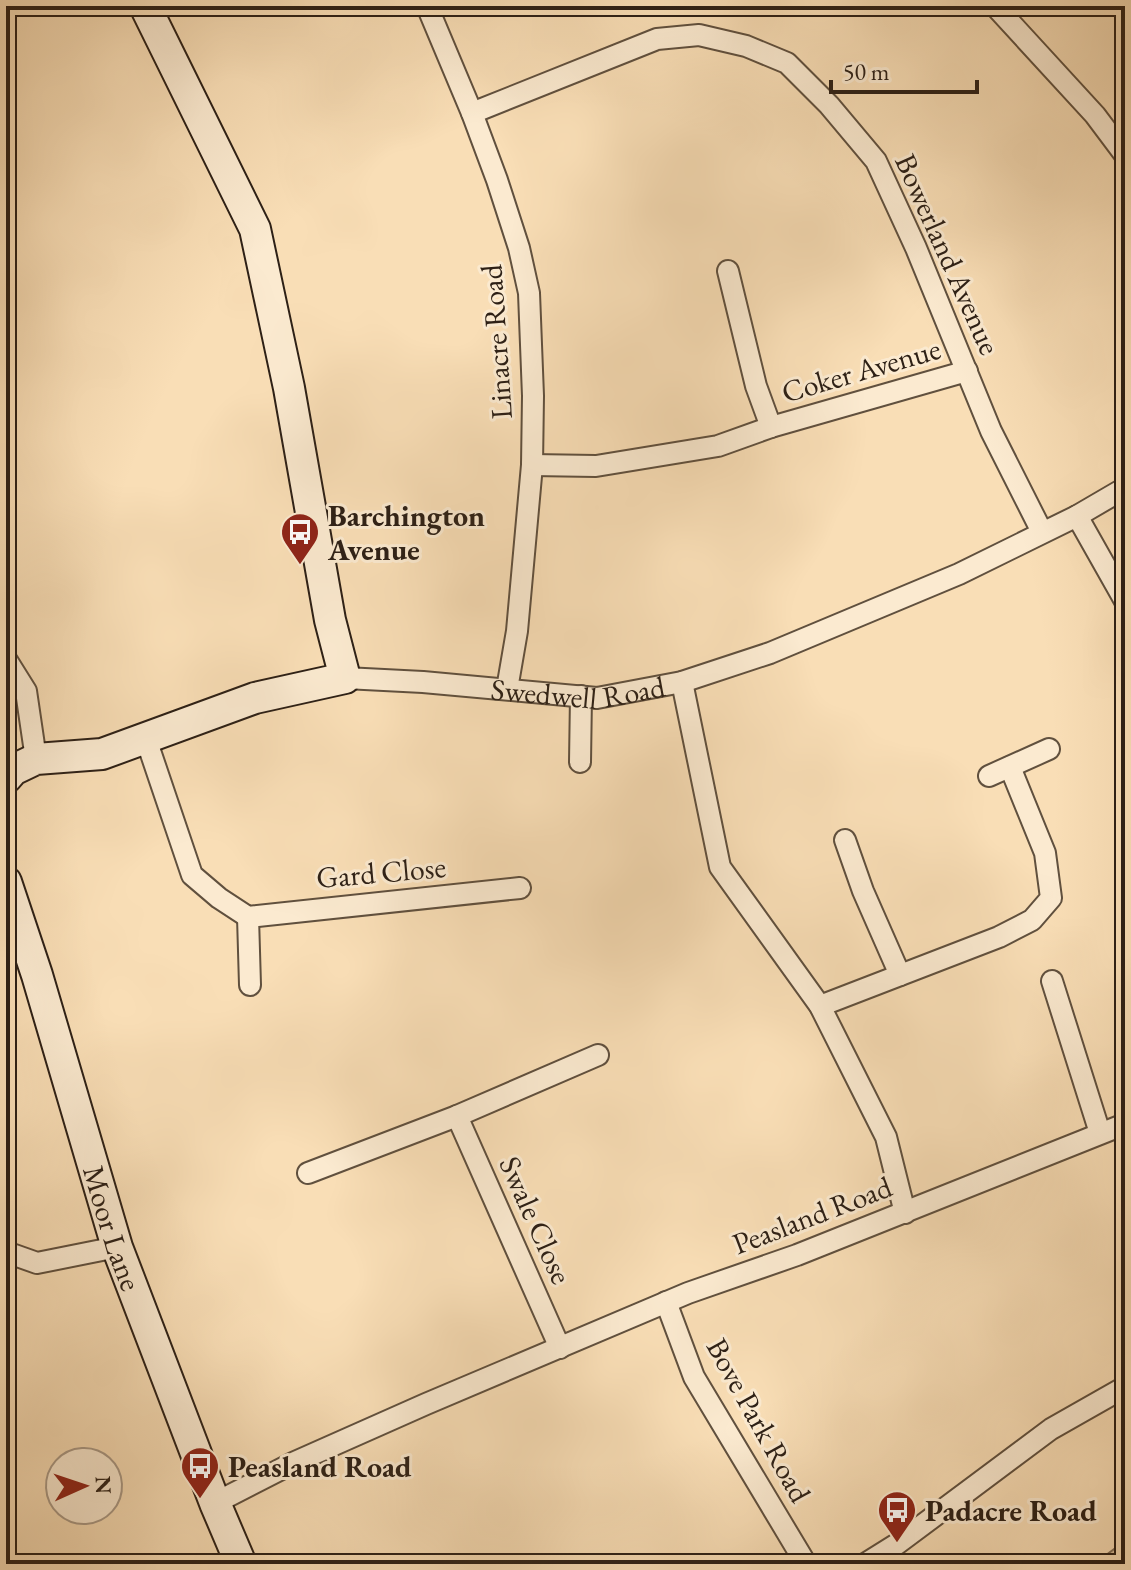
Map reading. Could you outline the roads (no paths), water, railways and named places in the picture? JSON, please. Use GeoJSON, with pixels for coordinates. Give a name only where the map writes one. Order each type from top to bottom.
{"type":"FeatureCollection","features":[{"type":"Feature","properties":{"kind":"street"},"geometry":{"type":"LineString","coordinates":[[145,6],[255,229],[289,388],[330,620],[345,678]]}},
{"type":"Feature","properties":{"kind":"street","name":"Linacre Road"},"geometry":{"type":"LineString","coordinates":[[427,6],[472,113],[519,248],[529,293],[532,465],[517,631],[507,689]]}},
{"type":"Feature","properties":{"kind":"street"},"geometry":{"type":"LineString","coordinates":[[995,6],[1085,104],[1125,155]]}},
{"type":"Feature","properties":{"kind":"street","name":"Bowerland Avenue"},"geometry":{"type":"LineString","coordinates":[[472,113],[657,39],[699,35],[746,46],[787,63],[829,105],[876,161],[991,431],[1042,532]]}},
{"type":"Feature","properties":{"kind":"street","name":"Coker Avenue"},"geometry":{"type":"LineString","coordinates":[[728,271],[756,386],[771,427]]}},
{"type":"Feature","properties":{"kind":"street","name":"Coker Avenue"},"geometry":{"type":"LineString","coordinates":[[532,465],[596,466],[718,446],[771,427],[967,371]]}},
{"type":"Feature","properties":{"kind":"street","name":"Swedwell Road"},"geometry":{"type":"LineString","coordinates":[[6,778],[13,770],[36,759],[102,754],[255,698],[345,678],[597,698],[682,682],[770,653],[959,574],[1077,516],[1125,488]]}},
{"type":"Feature","properties":{"kind":"street"},"geometry":{"type":"LineString","coordinates":[[1077,516],[1125,601]]}},
{"type":"Feature","properties":{"kind":"street"},"geometry":{"type":"LineString","coordinates":[[6,659],[26,691],[36,759]]}},
{"type":"Feature","properties":{"kind":"street"},"geometry":{"type":"LineString","coordinates":[[682,682],[720,867],[820,1006],[886,1137],[905,1213]]}},
{"type":"Feature","properties":{"kind":"street"},"geometry":{"type":"LineString","coordinates":[[580,762],[581,696]]}},
{"type":"Feature","properties":{"kind":"street"},"geometry":{"type":"LineString","coordinates":[[146,739],[192,875],[248,917],[250,985]]}},
{"type":"Feature","properties":{"kind":"street"},"geometry":{"type":"LineString","coordinates":[[989,776],[1049,749]]}},
{"type":"Feature","properties":{"kind":"street"},"geometry":{"type":"LineString","coordinates":[[820,1006],[999,937],[1032,920],[1051,898],[1045,853],[1010,767]]}},
{"type":"Feature","properties":{"kind":"street"},"geometry":{"type":"LineString","coordinates":[[845,840],[863,891],[900,975]]}},
{"type":"Feature","properties":{"kind":"street","name":"Moor Lane"},"geometry":{"type":"LineString","coordinates":[[6,882],[37,975],[117,1247],[241,1564]]}},
{"type":"Feature","properties":{"kind":"street","name":"Gard Close"},"geometry":{"type":"LineString","coordinates":[[248,917],[520,888]]}},
{"type":"Feature","properties":{"kind":"street"},"geometry":{"type":"LineString","coordinates":[[1052,981],[1100,1133]]}},
{"type":"Feature","properties":{"kind":"street"},"geometry":{"type":"LineString","coordinates":[[308,1173],[457,1116],[598,1055]]}},
{"type":"Feature","properties":{"kind":"street","name":"Swale Close"},"geometry":{"type":"LineString","coordinates":[[457,1116],[560,1348]]}},
{"type":"Feature","properties":{"kind":"street","name":"Peasland Road"},"geometry":{"type":"LineString","coordinates":[[215,1503],[293,1463],[666,1302],[905,1213],[1125,1124]]}},
{"type":"Feature","properties":{"kind":"street"},"geometry":{"type":"LineString","coordinates":[[6,1252],[37,1263],[117,1247]]}},
{"type":"Feature","properties":{"kind":"street","name":"Bove Park Road"},"geometry":{"type":"LineString","coordinates":[[666,1302],[694,1377],[806,1564]]}},
{"type":"Feature","properties":{"kind":"street"},"geometry":{"type":"LineString","coordinates":[[865,1564],[897,1544],[1051,1429],[1125,1387]]}},
{"type":"Feature","properties":{"kind":"place","name":"Barchington Avenue"},"geometry":{"type":"Point","coordinates":[300,566]}},
{"type":"Feature","properties":{"kind":"place","name":"Peasland Road"},"geometry":{"type":"Point","coordinates":[200,1500]}},
{"type":"Feature","properties":{"kind":"place","name":"Padacre Road"},"geometry":{"type":"Point","coordinates":[897,1544]}}]}
